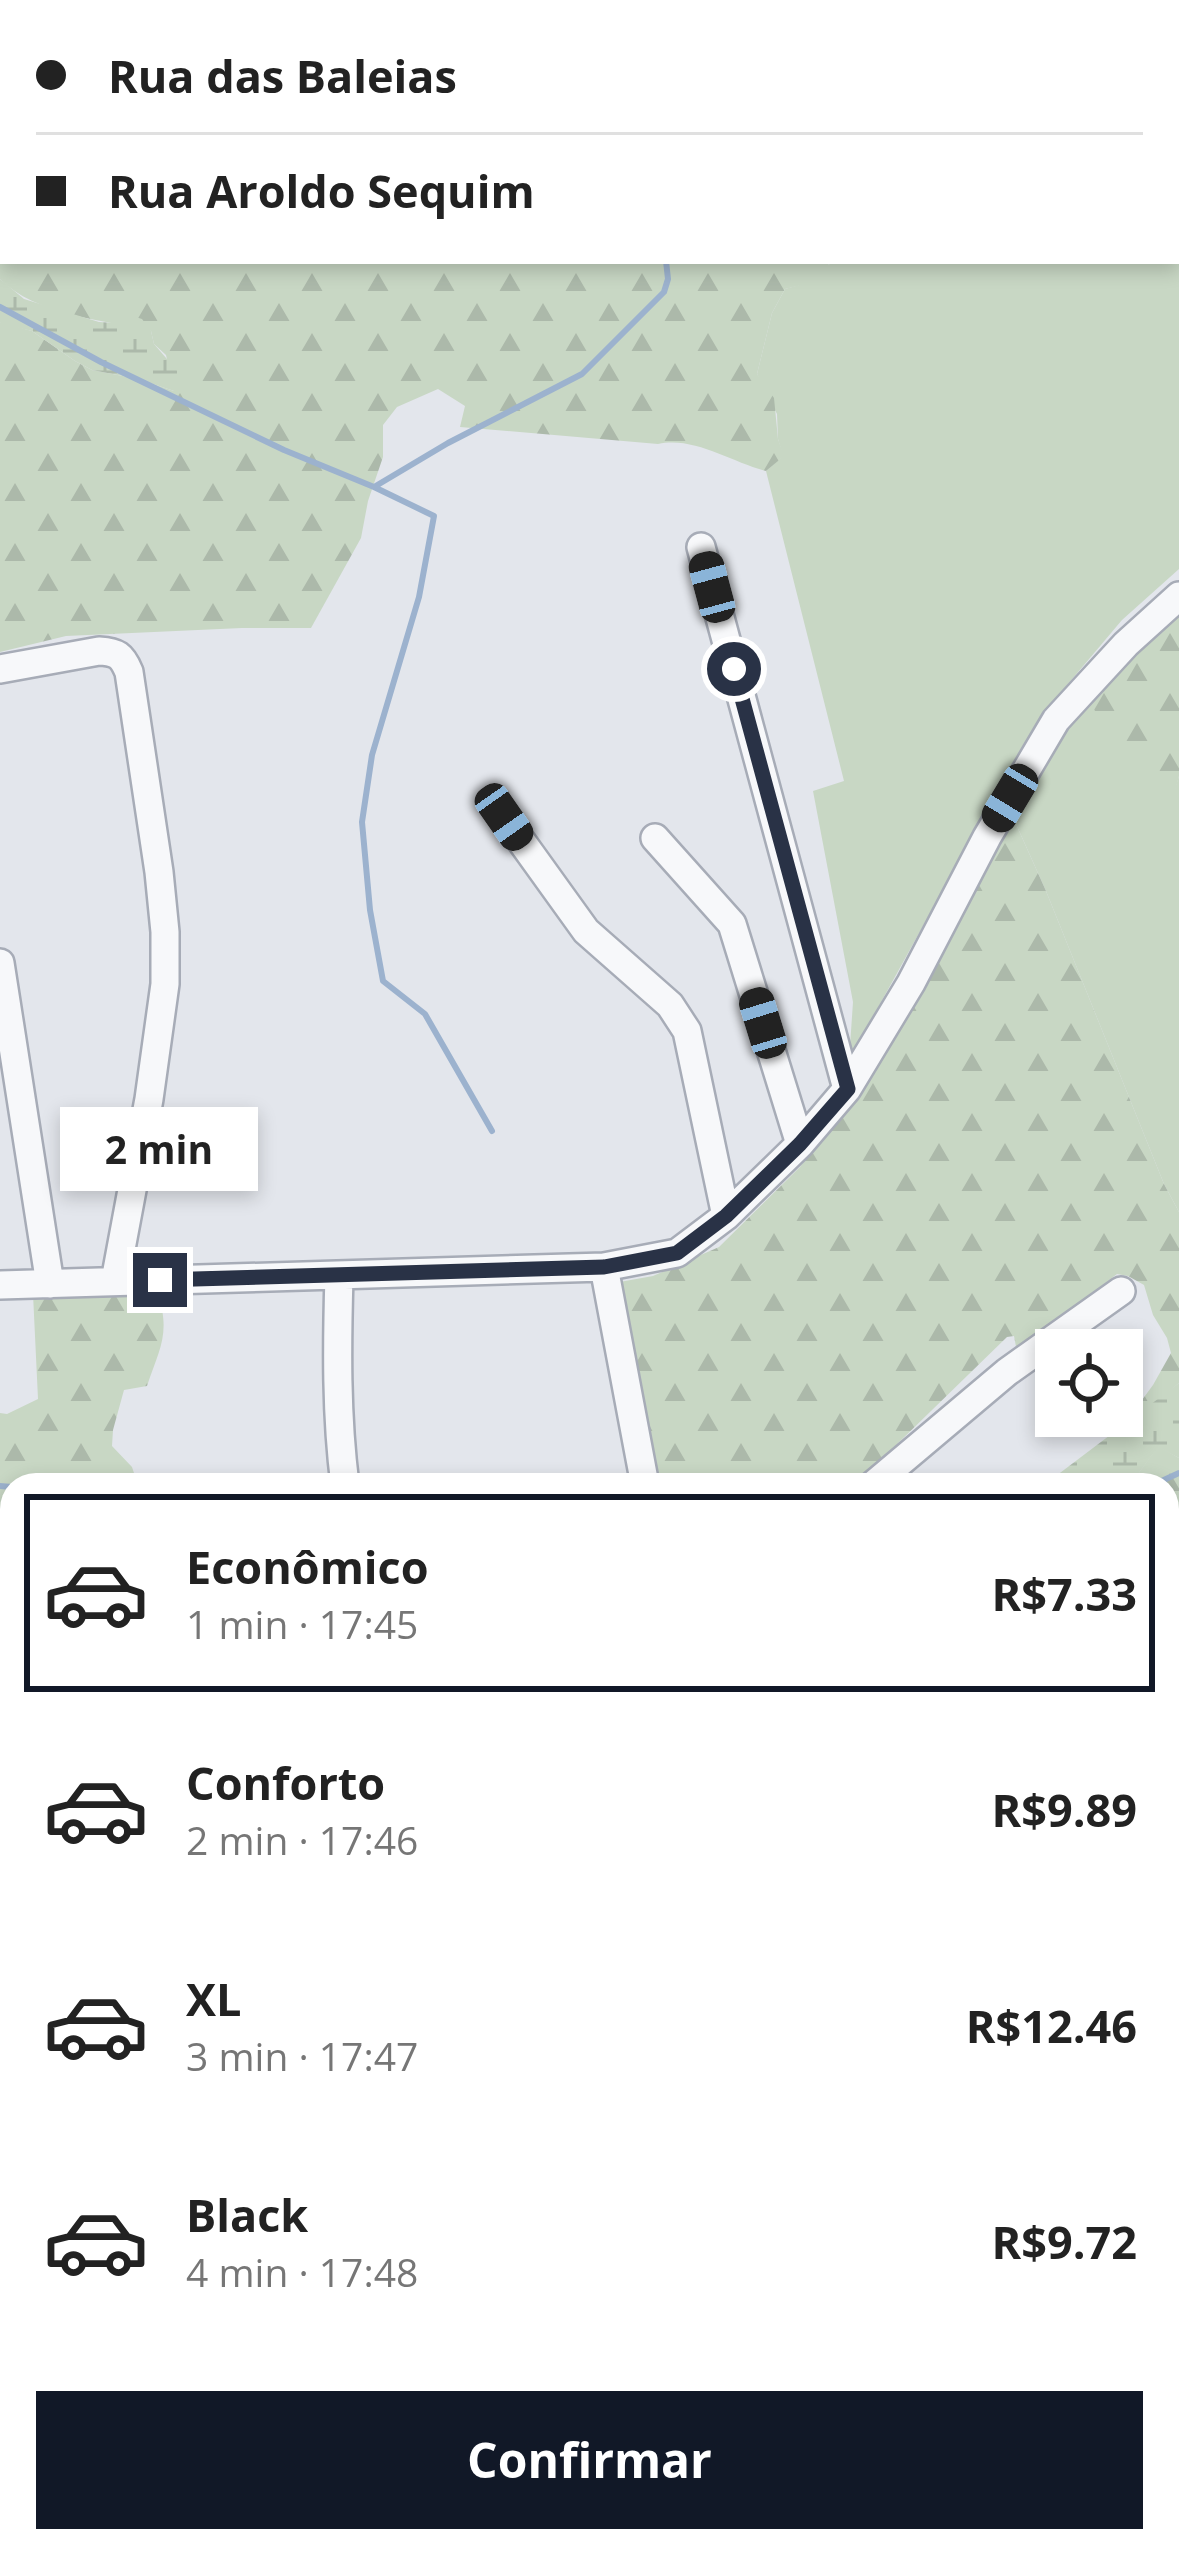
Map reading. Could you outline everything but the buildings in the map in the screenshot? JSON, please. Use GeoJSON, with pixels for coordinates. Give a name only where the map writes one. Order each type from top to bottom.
{"type":"FeatureCollection","features":[{"type":"Feature","properties":{"kind":"street"},"geometry":{"type":"LineString","coordinates":[[701,547],[848,1089]]}},
{"type":"Feature","properties":{"kind":"street"},"geometry":{"type":"LineString","coordinates":[[0,1285],[604,1267],[677,1253],[726,1216],[848,1089],[1056,720],[1126,644],[1179,596]]}},
{"type":"Feature","properties":{"kind":"street"},"geometry":{"type":"LineString","coordinates":[[0,669],[113,651],[123,657],[129,672],[159,872],[165,984],[115,1281]]}},
{"type":"Feature","properties":{"kind":"street"},"geometry":{"type":"LineString","coordinates":[[504,817],[586,931],[670,1005],[687,1031],[726,1216]]}},
{"type":"Feature","properties":{"kind":"street"},"geometry":{"type":"LineString","coordinates":[[655,838],[732,924],[800,1144]]}},
{"type":"Feature","properties":{"kind":"street"},"geometry":{"type":"LineString","coordinates":[[0,963],[50,1283]]}},
{"type":"Feature","properties":{"kind":"street"},"geometry":{"type":"LineString","coordinates":[[604,1267],[643,1473]]}},
{"type":"Feature","properties":{"kind":"street"},"geometry":{"type":"LineString","coordinates":[[339,1275],[344,1473]]}},
{"type":"Feature","properties":{"kind":"street"},"geometry":{"type":"LineString","coordinates":[[887,1473],[1006,1372],[1121,1291]]}},
{"type":"Feature","properties":{"kind":"green space"},"geometry":{"type":"Polygon","coordinates":[[[0,264],[829,264],[823,280],[785,289],[772,313],[757,374],[774,398],[784,456],[766,471],[672,442],[460,427],[465,406],[438,389],[397,407],[383,425],[383,457],[361,538],[311,628],[66,636],[0,652],[0,322],[32,331],[92,370],[174,391],[166,355],[154,344],[151,331],[51,308],[0,279],[0,264]]]}},
{"type":"Feature","properties":{"kind":"green space"},"geometry":{"type":"Polygon","coordinates":[[[830,264],[1179,264],[1179,569],[1122,620],[1046,710],[853,1053],[853,1002],[813,791],[844,781],[766,471],[783,456],[777,414],[757,374],[772,313],[785,289],[803,284],[830,264]]]}},
{"type":"Feature","properties":{"kind":"green space"},"geometry":{"type":"Polygon","coordinates":[[[0,279],[24,299],[99,322],[116,323],[129,315],[142,319],[154,344],[179,373],[182,389],[174,391],[92,370],[32,331],[2,324],[0,279]]]}},
{"type":"Feature","properties":{"kind":"green space"},"geometry":{"type":"Polygon","coordinates":[[[1179,604],[1179,776],[1174,795],[1160,812],[1088,700],[1179,604]]]}},
{"type":"Feature","properties":{"kind":"green space"},"geometry":{"type":"Polygon","coordinates":[[[1088,700],[1173,795],[1179,776],[1179,1212],[1012,815],[1040,763],[1088,700]]]}},
{"type":"Feature","properties":{"kind":"green space"},"geometry":{"type":"Polygon","coordinates":[[[1012,815],[1179,1212],[1179,1383],[1143,1412],[1143,1399],[1171,1353],[1144,1285],[1117,1274],[1046,1329],[1035,1329],[1035,1338],[1017,1352],[1014,1336],[1007,1337],[867,1473],[641,1473],[614,1283],[653,1276],[719,1247],[800,1167],[880,1061],[1012,815]]]}},
{"type":"Feature","properties":{"kind":"green space"},"geometry":{"type":"Polygon","coordinates":[[[33,1294],[158,1295],[162,1341],[147,1386],[124,1390],[113,1430],[112,1446],[134,1473],[0,1473],[0,1413],[38,1399],[33,1294]]]}},
{"type":"Feature","properties":{"kind":"green space"},"geometry":{"type":"Polygon","coordinates":[[[1179,1383],[1179,1458],[1158,1447],[1139,1473],[1060,1473],[1108,1437],[1143,1437],[1143,1410],[1179,1383]]]}},
{"type":"Feature","properties":{"kind":"green space"},"geometry":{"type":"Polygon","coordinates":[[[1158,1446],[1179,1458],[1179,1473],[1139,1473],[1158,1446]]]}},
{"type":"Feature","properties":{"kind":"waterway"},"geometry":{"type":"LineString","coordinates":[[374,487],[582,374],[664,292],[666,264]]}},
{"type":"Feature","properties":{"kind":"waterway"},"geometry":{"type":"LineString","coordinates":[[0,307],[101,362],[434,516],[419,597],[372,755],[362,822],[370,910],[383,981],[425,1014],[492,1131]]}},
{"type":"Feature","properties":{"kind":"route"},"geometry":{"type":"LineString","coordinates":[[160,1280],[604,1267],[677,1253],[726,1216],[800,1144],[848,1089],[734,669]]}}]}
